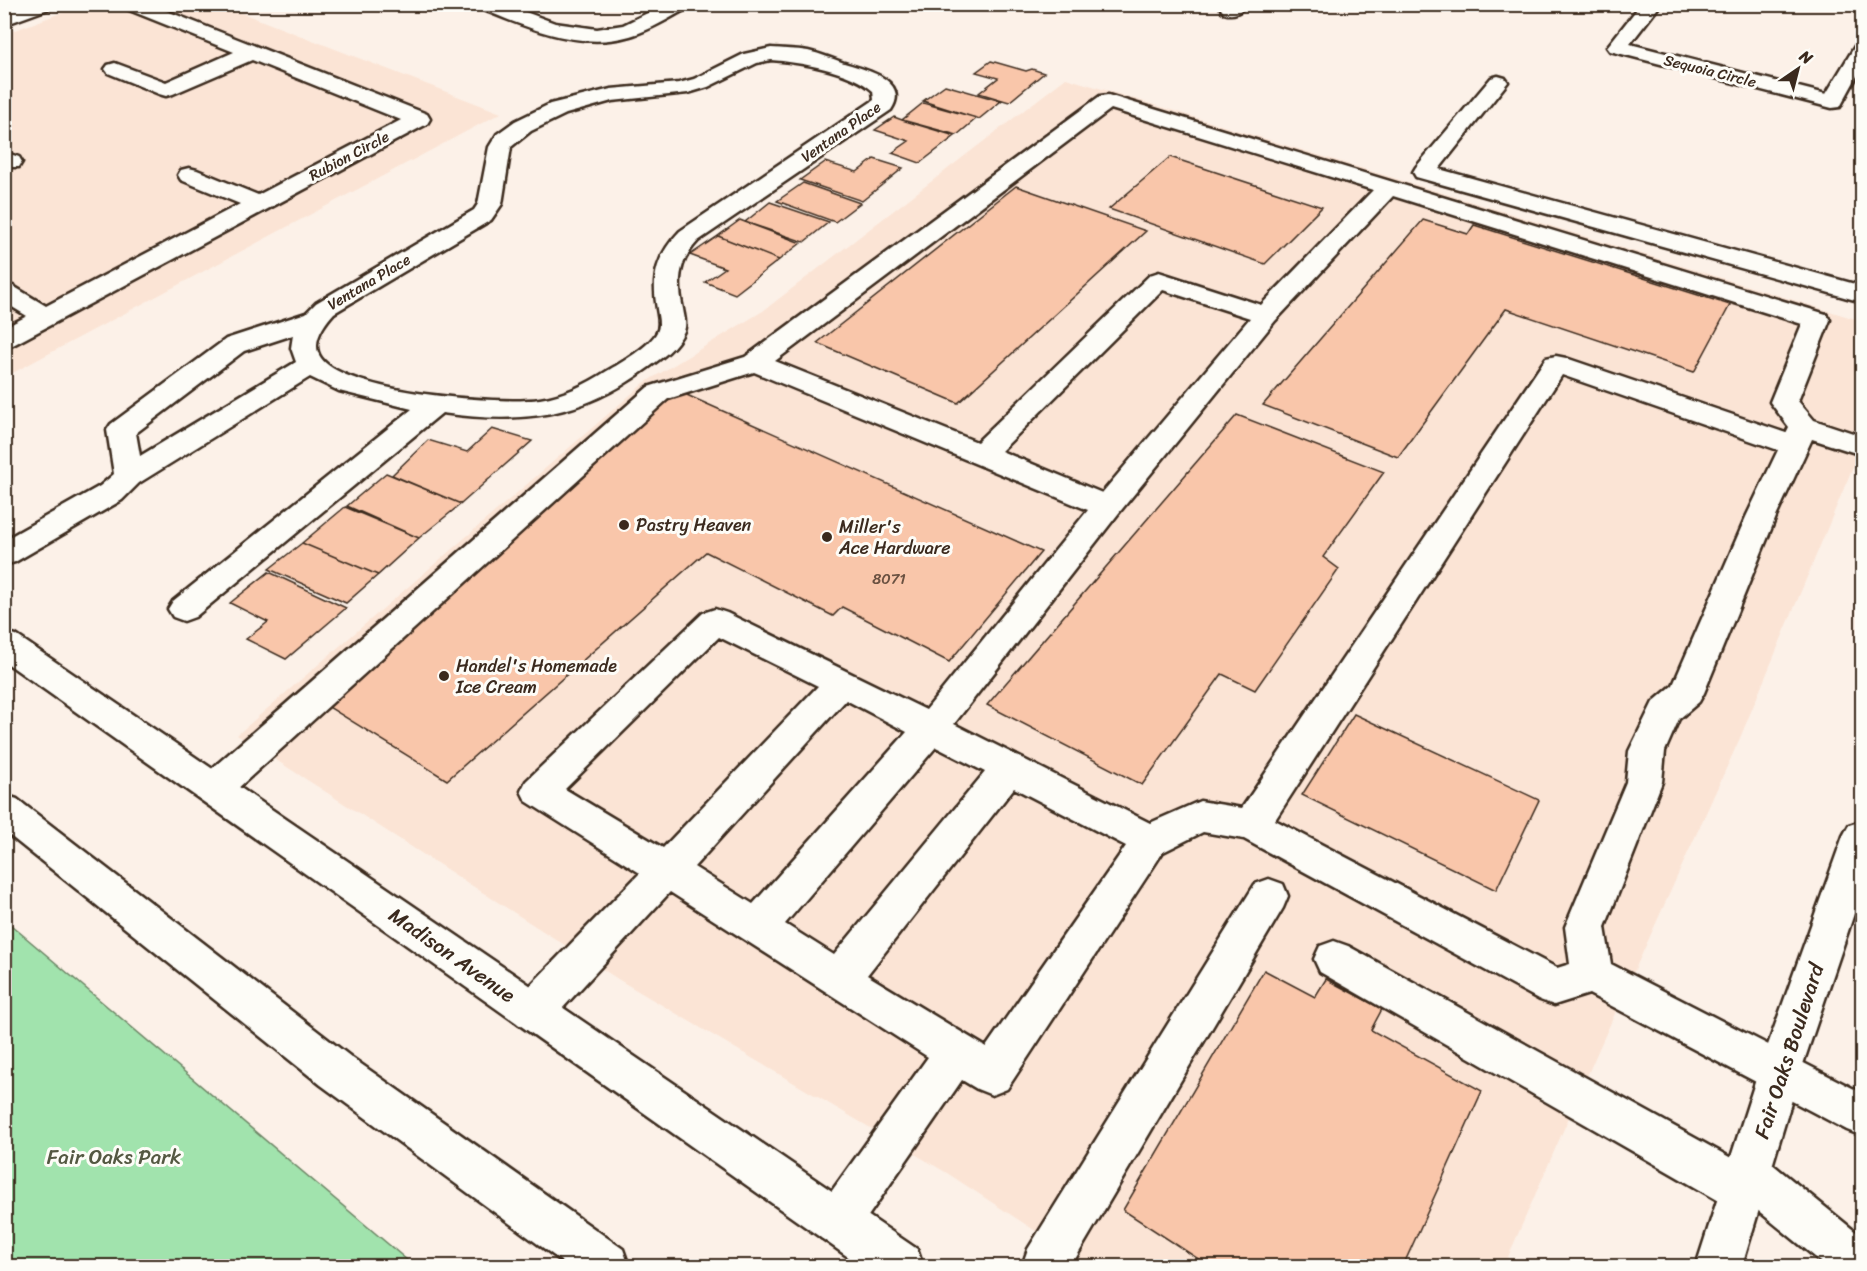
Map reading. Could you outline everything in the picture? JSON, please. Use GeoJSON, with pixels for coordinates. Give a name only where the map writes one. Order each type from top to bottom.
{"type":"FeatureCollection","features":[{"type":"Feature","properties":{"kind":"main road"},"geometry":{"type":"LineString","coordinates":[[4,19],[44,4]]}},
{"type":"Feature","properties":{"kind":"main road","name":"Rubion Circle"},"geometry":{"type":"LineString","coordinates":[[4,339],[419,119],[132,4]]}},
{"type":"Feature","properties":{"kind":"main road"},"geometry":{"type":"LineString","coordinates":[[486,4],[540,26],[562,31],[612,34],[633,28],[681,4]]}},
{"type":"Feature","properties":{"kind":"main road","name":"Sequoia Circle"},"geometry":{"type":"LineString","coordinates":[[1652,4],[1617,47],[1832,102],[1863,50]]}},
{"type":"Feature","properties":{"kind":"main road"},"geometry":{"type":"LineString","coordinates":[[115,69],[166,90],[252,52]]}},
{"type":"Feature","properties":{"kind":"main road","name":"Ventana Place"},"geometry":{"type":"LineString","coordinates":[[771,54],[798,55],[869,78],[878,82],[886,92],[887,99],[883,105],[689,236],[678,246],[667,266],[666,283],[672,321],[671,331],[663,343],[600,388],[577,399],[527,409],[435,404],[385,395],[329,378],[310,364],[304,351],[304,336],[314,319],[325,308],[483,215],[490,204],[500,147],[505,139],[523,126],[558,109],[611,95],[681,88],[701,83],[751,58],[771,54]]}},
{"type":"Feature","properties":{"kind":"main road"},"geometry":{"type":"LineString","coordinates":[[1498,82],[1424,172],[1863,294]]}},
{"type":"Feature","properties":{"kind":"main road"},"geometry":{"type":"LineString","coordinates":[[213,789],[658,393],[755,363],[1108,101],[1817,320],[1784,402],[1799,435],[1687,693],[1665,711],[1647,751],[1644,782],[1585,927],[1592,975]]}},
{"type":"Feature","properties":{"kind":"main road"},"geometry":{"type":"LineString","coordinates":[[189,175],[259,204]]}},
{"type":"Feature","properties":{"kind":"main road"},"geometry":{"type":"LineString","coordinates":[[758,928],[931,728],[1107,507],[1266,315],[1387,189]]}},
{"type":"Feature","properties":{"kind":"main road"},"geometry":{"type":"LineString","coordinates":[[981,454],[1159,280],[1266,315]]}},
{"type":"Feature","properties":{"kind":"main road"},"geometry":{"type":"LineString","coordinates":[[4,291],[46,317]]}},
{"type":"Feature","properties":{"kind":"main road"},"geometry":{"type":"LineString","coordinates":[[129,476],[121,430],[235,345],[314,319]]}},
{"type":"Feature","properties":{"kind":"main road"},"geometry":{"type":"LineString","coordinates":[[755,363],[1107,507]]}},
{"type":"Feature","properties":{"kind":"main road"},"geometry":{"type":"LineString","coordinates":[[4,554],[111,493],[129,476],[310,364]]}},
{"type":"Feature","properties":{"kind":"main road"},"geometry":{"type":"LineString","coordinates":[[1251,825],[1556,364],[1799,435],[1863,446]]}},
{"type":"Feature","properties":{"kind":"main road"},"geometry":{"type":"LineString","coordinates":[[184,609],[435,404]]}},
{"type":"Feature","properties":{"kind":"main road"},"geometry":{"type":"LineString","coordinates":[[1150,841],[931,728],[715,621],[539,791],[992,1075],[1150,841],[1200,816],[1251,825],[1554,987],[1592,975],[1863,1115]]}},
{"type":"Feature","properties":{"kind":"main road","name":"Madison Avenue"},"geometry":{"type":"LineString","coordinates":[[4,644],[900,1266]]}},
{"type":"Feature","properties":{"kind":"main road"},"geometry":{"type":"LineString","coordinates":[[533,1011],[842,683]]}},
{"type":"Feature","properties":{"kind":"main road"},"geometry":{"type":"LineString","coordinates":[[839,980],[1009,768]]}},
{"type":"Feature","properties":{"kind":"main road"},"geometry":{"type":"LineString","coordinates":[[4,810],[336,1071],[606,1266]]}},
{"type":"Feature","properties":{"kind":"main road","name":"Fair Oaks Boulevard"},"geometry":{"type":"LineString","coordinates":[[1719,1266],[1747,1182],[1779,1073],[1863,836]]}},
{"type":"Feature","properties":{"kind":"main road"},"geometry":{"type":"LineString","coordinates":[[1045,1266],[1269,896]]}},
{"type":"Feature","properties":{"kind":"main road"},"geometry":{"type":"LineString","coordinates":[[1334,959],[1747,1182],[1862,1266]]}},
{"type":"Feature","properties":{"kind":"main road"},"geometry":{"type":"LineString","coordinates":[[837,1222],[957,1052]]}},
{"type":"Feature","properties":{"kind":"shaded area"},"geometry":{"type":"Polygon","coordinates":[[[82,5],[221,5],[501,113],[5,377],[5,34],[82,5]]]}},
{"type":"Feature","properties":{"kind":"shaded area"},"geometry":{"type":"Polygon","coordinates":[[[1066,78],[1862,321],[1862,445],[1740,738],[1598,1051],[1504,1266],[1089,1266],[947,1173],[621,981],[237,735],[644,383],[763,311],[1066,78]]]}},
{"type":"Feature","properties":{"kind":"green space","name":"Fair Oaks Park"},"geometry":{"type":"Polygon","coordinates":[[[5,920],[414,1266],[5,1266],[5,920]]]}},
{"type":"Feature","properties":{"kind":"building"},"geometry":{"type":"Polygon","coordinates":[[[991,61],[1026,71],[1032,69],[1044,73],[1009,102],[979,93],[998,78],[976,72],[991,61]]]}},
{"type":"Feature","properties":{"kind":"building"},"geometry":{"type":"Polygon","coordinates":[[[945,85],[1001,101],[979,119],[923,101],[945,85]]]}},
{"type":"Feature","properties":{"kind":"building"},"geometry":{"type":"Polygon","coordinates":[[[923,103],[977,118],[957,135],[902,120],[923,103]]]}},
{"type":"Feature","properties":{"kind":"building"},"geometry":{"type":"Polygon","coordinates":[[[894,117],[955,136],[920,163],[892,153],[909,141],[875,130],[894,117]]]}},
{"type":"Feature","properties":{"kind":"building"},"geometry":{"type":"Polygon","coordinates":[[[1170,157],[1322,207],[1265,264],[1109,209],[1170,157]]]}},
{"type":"Feature","properties":{"kind":"building"},"geometry":{"type":"Polygon","coordinates":[[[874,159],[903,168],[862,201],[800,180],[825,162],[857,172],[874,159]]]}},
{"type":"Feature","properties":{"kind":"building"},"geometry":{"type":"Polygon","coordinates":[[[803,183],[860,203],[835,222],[777,201],[803,183]]]}},
{"type":"Feature","properties":{"kind":"building"},"geometry":{"type":"Polygon","coordinates":[[[1016,186],[1146,231],[958,403],[817,343],[1016,186]]]}},
{"type":"Feature","properties":{"kind":"building"},"geometry":{"type":"Polygon","coordinates":[[[770,202],[829,222],[804,242],[745,222],[770,202]]]}},
{"type":"Feature","properties":{"kind":"building"},"geometry":{"type":"Polygon","coordinates":[[[740,220],[801,243],[779,260],[718,236],[740,220]]]}},
{"type":"Feature","properties":{"kind":"building"},"geometry":{"type":"Polygon","coordinates":[[[1423,220],[1468,234],[1474,225],[1730,305],[1694,372],[1506,309],[1398,457],[1263,405],[1423,220]]]}},
{"type":"Feature","properties":{"kind":"building"},"geometry":{"type":"Polygon","coordinates":[[[718,236],[779,260],[735,294],[705,282],[725,268],[690,255],[718,236]]]}},
{"type":"Feature","properties":{"kind":"building"},"geometry":{"type":"Polygon","coordinates":[[[680,392],[1041,552],[949,662],[842,607],[833,616],[706,552],[447,780],[327,706],[615,441],[680,392]]]}},
{"type":"Feature","properties":{"kind":"building"},"geometry":{"type":"Polygon","coordinates":[[[1237,415],[1384,472],[1323,557],[1339,569],[1255,690],[1222,674],[1142,785],[987,705],[1237,415]]]}},
{"type":"Feature","properties":{"kind":"building"},"geometry":{"type":"Polygon","coordinates":[[[492,429],[532,441],[461,504],[392,475],[428,440],[467,452],[492,429]]]}},
{"type":"Feature","properties":{"kind":"building"},"geometry":{"type":"Polygon","coordinates":[[[386,473],[461,504],[419,538],[347,506],[386,473]]]}},
{"type":"Feature","properties":{"kind":"building"},"geometry":{"type":"Polygon","coordinates":[[[345,507],[419,538],[378,575],[302,543],[345,507]]]}},
{"type":"Feature","properties":{"kind":"building"},"geometry":{"type":"Polygon","coordinates":[[[302,543],[378,575],[346,603],[269,569],[302,543]]]}},
{"type":"Feature","properties":{"kind":"building"},"geometry":{"type":"Polygon","coordinates":[[[269,572],[346,608],[286,659],[246,639],[268,622],[230,603],[269,572]]]}},
{"type":"Feature","properties":{"kind":"building"},"geometry":{"type":"Polygon","coordinates":[[[1354,714],[1539,800],[1496,890],[1302,795],[1354,714]]]}},
{"type":"Feature","properties":{"kind":"building"},"geometry":{"type":"Polygon","coordinates":[[[1264,970],[1315,997],[1326,979],[1382,1009],[1371,1030],[1482,1091],[1403,1266],[1209,1266],[1123,1210],[1264,970]]]}},
{"type":"Feature","properties":{"kind":"place","name":"Pastry Heaven"},"geometry":{"type":"Point","coordinates":[624,525]}},
{"type":"Feature","properties":{"kind":"place","name":"Miller's Ace Hardware"},"geometry":{"type":"Point","coordinates":[827,537]}},
{"type":"Feature","properties":{"kind":"place","name":"Handel's Homemade Ice Cream"},"geometry":{"type":"Point","coordinates":[444,676]}}]}
